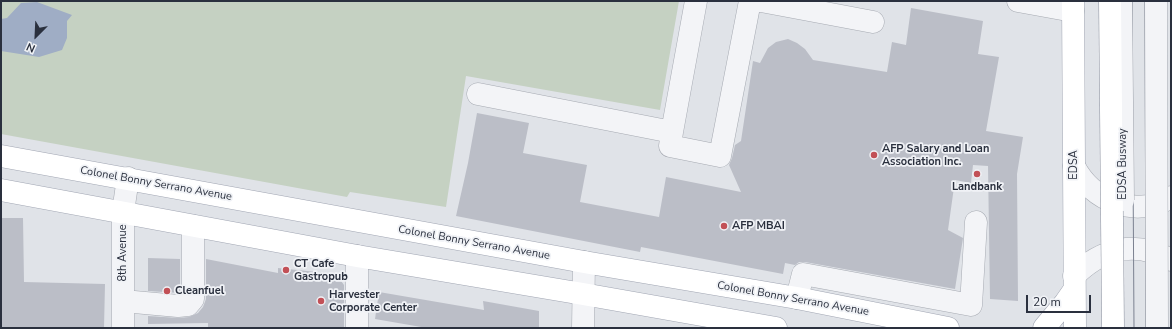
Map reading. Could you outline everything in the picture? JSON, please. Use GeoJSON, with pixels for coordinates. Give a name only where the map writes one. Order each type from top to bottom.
{"type":"FeatureCollection","features":[{"type":"Feature","properties":{"kind":"main road"},"geometry":{"type":"LineString","coordinates":[[1110,1],[1113,328]]}},
{"type":"Feature","properties":{"kind":"main road","name":"EDSA"},"geometry":{"type":"LineString","coordinates":[[1073,6],[1075,328]]}},
{"type":"Feature","properties":{"kind":"main road","name":"Colonel Bonny Serrano Avenue"},"geometry":{"type":"LineString","coordinates":[[1,156],[128,178],[337,218],[797,298],[948,328]]}},
{"type":"Feature","properties":{"kind":"main road"},"geometry":{"type":"LineString","coordinates":[[1,190],[357,256],[776,328]]}},
{"type":"Feature","properties":{"kind":"main road"},"geometry":{"type":"LineString","coordinates":[[1044,328],[1065,303],[1074,283]]}},
{"type":"Feature","properties":{"kind":"street"},"geometry":{"type":"LineString","coordinates":[[696,1],[670,146],[720,156],[750,1]]}},
{"type":"Feature","properties":{"kind":"street"},"geometry":{"type":"LineString","coordinates":[[761,1],[873,22]]}},
{"type":"Feature","properties":{"kind":"street"},"geometry":{"type":"LineString","coordinates":[[1018,1],[1073,6]]}},
{"type":"Feature","properties":{"kind":"street","name":"EDSA Busway"},"geometry":{"type":"LineString","coordinates":[[1121,1],[1124,328]]}},
{"type":"Feature","properties":{"kind":"street"},"geometry":{"type":"LineString","coordinates":[[1156,1],[1157,328]]}},
{"type":"Feature","properties":{"kind":"street"},"geometry":{"type":"LineString","coordinates":[[478,94],[672,132]]}},
{"type":"Feature","properties":{"kind":"street"},"geometry":{"type":"LineString","coordinates":[[1074,166],[1083,180],[1094,192],[1116,203],[1142,207],[1160,203],[1171,197]]}},
{"type":"Feature","properties":{"kind":"street","name":"8th Avenue"},"geometry":{"type":"LineString","coordinates":[[123,328],[123,212],[128,178]]}},
{"type":"Feature","properties":{"kind":"street"},"geometry":{"type":"LineString","coordinates":[[797,298],[803,274],[971,305],[976,222]]}},
{"type":"Feature","properties":{"kind":"street"},"geometry":{"type":"LineString","coordinates":[[123,301],[178,306],[188,305],[193,299],[193,226]]}},
{"type":"Feature","properties":{"kind":"street"},"geometry":{"type":"LineString","coordinates":[[1074,283],[1085,265],[1098,257],[1120,250],[1136,249],[1152,252],[1171,260]]}},
{"type":"Feature","properties":{"kind":"street"},"geometry":{"type":"LineString","coordinates":[[357,256],[357,328]]}},
{"type":"Feature","properties":{"kind":"street"},"geometry":{"type":"LineString","coordinates":[[583,328],[584,262]]}},
{"type":"Feature","properties":{"kind":"green space"},"geometry":{"type":"Polygon","coordinates":[[[1,1],[679,1],[660,110],[466,76],[446,207],[350,192],[347,197],[1,134],[1,1]]]}},
{"type":"Feature","properties":{"kind":"water"},"geometry":{"type":"Polygon","coordinates":[[[37,2],[72,15],[67,21],[67,38],[62,50],[39,57],[1,51],[1,19],[7,18],[21,3],[37,2]]]}},
{"type":"Feature","properties":{"kind":"building","name":"AFP Salary and Loan Association Inc."},"geometry":{"type":"Polygon","coordinates":[[[911,8],[983,21],[978,54],[999,57],[986,131],[1023,137],[1017,174],[1018,301],[990,299],[988,166],[973,165],[971,183],[955,180],[948,230],[963,238],[955,289],[805,262],[799,262],[795,265],[785,263],[783,274],[641,247],[640,252],[456,216],[477,113],[529,123],[523,153],[587,165],[580,202],[659,217],[666,177],[741,192],[729,165],[735,145],[741,141],[753,61],[760,63],[768,48],[776,42],[788,39],[805,49],[813,60],[887,72],[892,42],[906,45],[911,8]]]}},
{"type":"Feature","properties":{"kind":"building"},"geometry":{"type":"Polygon","coordinates":[[[1,218],[23,218],[24,282],[105,284],[104,328],[1,328],[1,218]]]}},
{"type":"Feature","properties":{"kind":"building"},"geometry":{"type":"Polygon","coordinates":[[[148,258],[180,259],[180,293],[148,291],[148,258]]]}},
{"type":"Feature","properties":{"kind":"building"},"geometry":{"type":"Polygon","coordinates":[[[206,259],[278,273],[278,268],[336,274],[344,285],[344,328],[208,328],[208,323],[148,324],[148,316],[179,318],[189,317],[198,313],[203,307],[206,299],[206,259]]]}},
{"type":"Feature","properties":{"kind":"building"},"geometry":{"type":"Polygon","coordinates":[[[379,292],[484,310],[483,301],[539,311],[539,328],[427,328],[375,319],[379,292]]]}},
{"type":"Feature","properties":{"kind":"tram line"},"geometry":{"type":"LineString","coordinates":[[1132,1],[1134,328]]}},
{"type":"Feature","properties":{"kind":"tram line"},"geometry":{"type":"LineString","coordinates":[[1145,1],[1146,328]]}},
{"type":"Feature","properties":{"kind":"place","name":"AFP Salary and Loan Association Inc."},"geometry":{"type":"Point","coordinates":[874,155]}},
{"type":"Feature","properties":{"kind":"place","name":"Landbank"},"geometry":{"type":"Point","coordinates":[977,174]}},
{"type":"Feature","properties":{"kind":"place","name":"AFP MBAI"},"geometry":{"type":"Point","coordinates":[724,226]}},
{"type":"Feature","properties":{"kind":"place","name":"CT Cafe Gastropub"},"geometry":{"type":"Point","coordinates":[286,270]}},
{"type":"Feature","properties":{"kind":"place","name":"Cleanfuel"},"geometry":{"type":"Point","coordinates":[167,291]}},
{"type":"Feature","properties":{"kind":"place","name":"Harvester Corporate Center"},"geometry":{"type":"Point","coordinates":[321,301]}}]}
